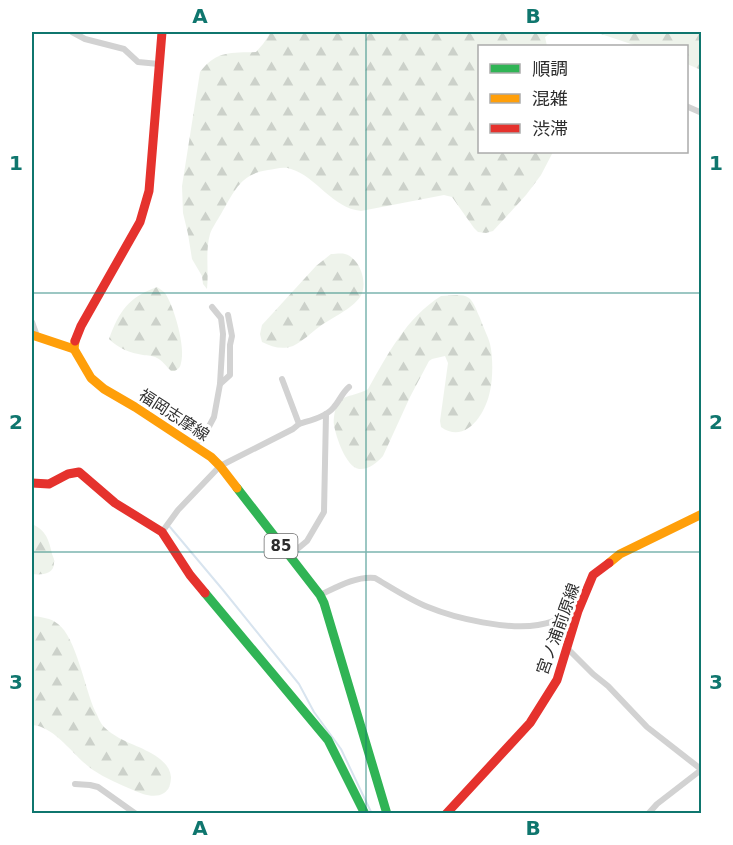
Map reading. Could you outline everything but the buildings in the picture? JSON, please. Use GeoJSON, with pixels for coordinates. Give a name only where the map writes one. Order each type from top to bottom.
{"type":"FeatureCollection","features":[{"type":"Feature","properties":{"kind":"main road"},"geometry":{"type":"LineString","coordinates":[[34,336],[74,349],[75,339],[81,326],[140,222],[149,191],[162,32]]}},
{"type":"Feature","properties":{"kind":"main road","name":"福岡志摩線"},"geometry":{"type":"LineString","coordinates":[[74,349],[91,378],[104,389],[211,457],[320,595],[387,813]]}},
{"type":"Feature","properties":{"kind":"main road"},"geometry":{"type":"LineString","coordinates":[[32,483],[50,483],[75,471],[79,472],[115,503],[162,532],[190,575],[328,740],[365,813]]}},
{"type":"Feature","properties":{"kind":"main road","name":"宮ノ浦前原線"},"geometry":{"type":"LineString","coordinates":[[446,813],[530,723],[557,680],[578,611],[594,575],[620,554],[702,514]]}},
{"type":"Feature","properties":{"kind":"street"},"geometry":{"type":"LineString","coordinates":[[72,32],[85,39],[124,49],[138,62],[159,64]]}},
{"type":"Feature","properties":{"kind":"street"},"geometry":{"type":"LineString","coordinates":[[688,106],[702,113]]}},
{"type":"Feature","properties":{"kind":"street"},"geometry":{"type":"LineString","coordinates":[[194,445],[205,434],[214,417],[220,384],[223,334],[221,318],[212,307]]}},
{"type":"Feature","properties":{"kind":"street"},"geometry":{"type":"LineString","coordinates":[[220,384],[231,372],[232,336],[228,315]]}},
{"type":"Feature","properties":{"kind":"street"},"geometry":{"type":"LineString","coordinates":[[32,322],[34,336]]}},
{"type":"Feature","properties":{"kind":"street"},"geometry":{"type":"LineString","coordinates":[[282,379],[299,424]]}},
{"type":"Feature","properties":{"kind":"street"},"geometry":{"type":"LineString","coordinates":[[162,532],[178,510],[220,466],[299,424],[326,414],[349,387]]}},
{"type":"Feature","properties":{"kind":"street"},"geometry":{"type":"LineString","coordinates":[[289,556],[306,541],[324,512],[326,414]]}},
{"type":"Feature","properties":{"kind":"street"},"geometry":{"type":"LineString","coordinates":[[320,595],[350,582],[375,578],[429,608],[498,624],[536,625],[560,620],[578,611]]}},
{"type":"Feature","properties":{"kind":"street"},"geometry":{"type":"LineString","coordinates":[[567,648],[647,727],[701,770],[648,813]]}},
{"type":"Feature","properties":{"kind":"street"},"geometry":{"type":"LineString","coordinates":[[75,784],[98,787],[136,813]]}},
{"type":"Feature","properties":{"kind":"green space"},"geometry":{"type":"Polygon","coordinates":[[[268,32],[552,32],[545,37],[547,45],[478,45],[478,153],[552,153],[541,175],[526,195],[493,231],[486,233],[478,232],[474,228],[452,197],[444,195],[361,211],[341,204],[309,179],[291,169],[280,168],[258,172],[239,185],[211,232],[208,248],[207,289],[192,259],[183,213],[182,186],[200,72],[219,56],[256,52],[269,35],[268,32]]]}},
{"type":"Feature","properties":{"kind":"green space"},"geometry":{"type":"Polygon","coordinates":[[[595,32],[701,32],[701,70],[688,64],[688,45],[634,45],[595,32]]]}},
{"type":"Feature","properties":{"kind":"green space"},"geometry":{"type":"Polygon","coordinates":[[[331,254],[350,256],[359,266],[364,285],[360,297],[347,309],[293,346],[277,347],[262,342],[260,334],[262,325],[316,266],[331,254]]]}},
{"type":"Feature","properties":{"kind":"green space"},"geometry":{"type":"Polygon","coordinates":[[[157,287],[165,293],[168,299],[181,338],[181,363],[175,371],[171,371],[155,357],[129,351],[109,339],[126,306],[139,295],[157,287]]]}},
{"type":"Feature","properties":{"kind":"green space"},"geometry":{"type":"Polygon","coordinates":[[[459,295],[469,298],[488,338],[492,355],[492,374],[488,400],[484,408],[473,424],[466,429],[450,432],[441,427],[448,363],[445,356],[432,359],[410,397],[383,456],[369,467],[359,469],[354,467],[342,451],[335,430],[334,417],[338,402],[368,389],[408,326],[441,296],[459,295]]]}},
{"type":"Feature","properties":{"kind":"green space"},"geometry":{"type":"Polygon","coordinates":[[[32,524],[41,529],[50,544],[54,560],[52,570],[46,573],[32,574],[32,524]]]}},
{"type":"Feature","properties":{"kind":"green space"},"geometry":{"type":"Polygon","coordinates":[[[33,616],[52,620],[70,640],[91,701],[104,727],[119,738],[158,757],[169,769],[171,777],[164,793],[157,796],[144,794],[107,778],[93,770],[49,731],[32,725],[33,616]]]}},
{"type":"Feature","properties":{"kind":"waterway"},"geometry":{"type":"LineString","coordinates":[[170,527],[299,684],[314,712],[341,749],[372,814]]}},
{"type":"Feature","properties":{"kind":"traffic: fast"},"geometry":{"type":"LineString","coordinates":[[237,488],[324,603],[387,814]]}},
{"type":"Feature","properties":{"kind":"traffic: fast"},"geometry":{"type":"LineString","coordinates":[[205,593],[328,740],[365,814]]}},
{"type":"Feature","properties":{"kind":"traffic: slow"},"geometry":{"type":"LineString","coordinates":[[32,335],[74,349]]}},
{"type":"Feature","properties":{"kind":"traffic: slow"},"geometry":{"type":"LineString","coordinates":[[75,341],[74,349],[91,378],[104,389],[211,457],[237,488]]}},
{"type":"Feature","properties":{"kind":"traffic: slow"},"geometry":{"type":"LineString","coordinates":[[609,563],[620,554],[702,514]]}},
{"type":"Feature","properties":{"kind":"traffic: jam"},"geometry":{"type":"LineString","coordinates":[[75,341],[81,326],[140,222],[149,191],[162,32]]}},
{"type":"Feature","properties":{"kind":"traffic: jam"},"geometry":{"type":"LineString","coordinates":[[32,483],[49,484],[68,474],[79,472],[115,503],[162,532],[190,575],[205,593]]}},
{"type":"Feature","properties":{"kind":"traffic: jam"},"geometry":{"type":"LineString","coordinates":[[446,814],[530,723],[557,680],[578,611],[593,575],[609,563]]}}]}
